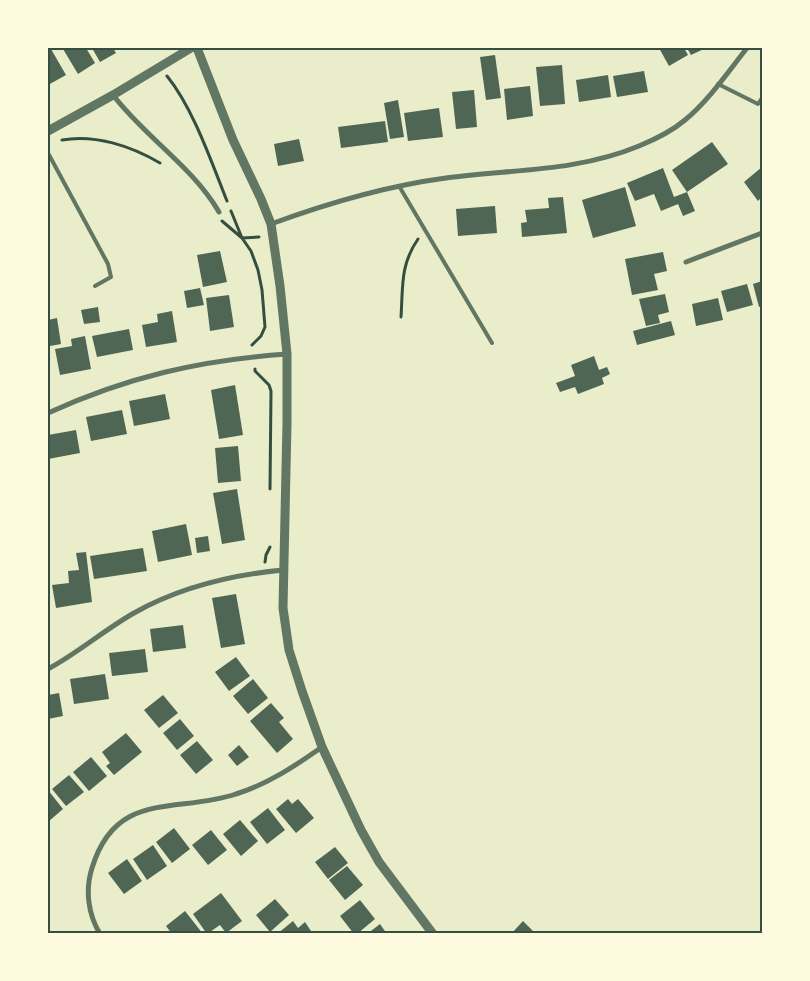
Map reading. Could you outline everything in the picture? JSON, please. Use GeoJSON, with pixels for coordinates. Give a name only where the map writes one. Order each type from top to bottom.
{"type":"FeatureCollection","features":[{"type":"Feature","properties":{"kind":"street"},"geometry":{"type":"LineString","coordinates":[[48,131],[191,48]]}},
{"type":"Feature","properties":{"kind":"street"},"geometry":{"type":"LineString","coordinates":[[197,48],[233,140],[261,199],[270,224],[280,286],[287,354],[283,608],[288,650],[322,747],[340,788],[379,862],[433,934]]}},
{"type":"Feature","properties":{"kind":"street"},"geometry":{"type":"LineString","coordinates":[[270,224],[374,191],[446,178],[558,168],[596,161],[624,152],[653,140],[686,120],[718,84],[746,48]]}},
{"type":"Feature","properties":{"kind":"street"},"geometry":{"type":"LineString","coordinates":[[113,94],[132,117],[207,192],[219,212]]}},
{"type":"Feature","properties":{"kind":"street"},"geometry":{"type":"LineString","coordinates":[[686,262],[762,233]]}},
{"type":"Feature","properties":{"kind":"street"},"geometry":{"type":"LineString","coordinates":[[48,413],[101,390],[138,378],[206,363],[254,356],[287,354]]}},
{"type":"Feature","properties":{"kind":"street"},"geometry":{"type":"LineString","coordinates":[[48,669],[132,614],[166,597],[230,577],[283,570]]}},
{"type":"Feature","properties":{"kind":"street"},"geometry":{"type":"LineString","coordinates":[[100,934],[92,919],[89,904],[90,876],[99,851],[116,826],[143,810],[233,796],[287,771],[322,747]]}},
{"type":"Feature","properties":{"kind":"lane"},"geometry":{"type":"LineString","coordinates":[[718,84],[758,104],[762,98]]}},
{"type":"Feature","properties":{"kind":"lane"},"geometry":{"type":"LineString","coordinates":[[48,153],[108,264],[111,277],[95,286]]}},
{"type":"Feature","properties":{"kind":"lane"},"geometry":{"type":"LineString","coordinates":[[399,186],[492,343]]}},
{"type":"Feature","properties":{"kind":"path"},"geometry":{"type":"LineString","coordinates":[[158,66],[178,89],[188,109],[242,238],[251,251],[258,270],[265,327],[263,333],[252,344],[255,371],[269,385],[271,393],[270,495]]}},
{"type":"Feature","properties":{"kind":"path"},"geometry":{"type":"LineString","coordinates":[[55,144],[62,140],[80,138],[117,143],[146,155],[172,172],[180,164]]}},
{"type":"Feature","properties":{"kind":"path"},"geometry":{"type":"LineString","coordinates":[[219,212],[219,217],[242,238],[272,236]]}},
{"type":"Feature","properties":{"kind":"path"},"geometry":{"type":"LineString","coordinates":[[401,318],[404,267],[412,248],[425,229]]}},
{"type":"Feature","properties":{"kind":"path"},"geometry":{"type":"LineString","coordinates":[[266,554],[271,544]]}},
{"type":"Feature","properties":{"kind":"building"},"geometry":{"type":"Polygon","coordinates":[[[86,48],[95,63],[78,74],[63,49],[86,48]]]}},
{"type":"Feature","properties":{"kind":"building"},"geometry":{"type":"Polygon","coordinates":[[[92,48],[113,48],[116,53],[100,62],[92,48]]]}},
{"type":"Feature","properties":{"kind":"building"},"geometry":{"type":"Polygon","coordinates":[[[659,48],[684,48],[688,55],[669,66],[659,48]]]}},
{"type":"Feature","properties":{"kind":"building"},"geometry":{"type":"Polygon","coordinates":[[[687,48],[706,48],[691,55],[687,48]]]}},
{"type":"Feature","properties":{"kind":"building"},"geometry":{"type":"Polygon","coordinates":[[[51,49],[66,75],[48,85],[48,51],[51,49]]]}},
{"type":"Feature","properties":{"kind":"building"},"geometry":{"type":"Polygon","coordinates":[[[495,55],[501,98],[486,100],[480,57],[495,55]]]}},
{"type":"Feature","properties":{"kind":"building"},"geometry":{"type":"Polygon","coordinates":[[[562,65],[565,104],[540,106],[536,67],[562,65]]]}},
{"type":"Feature","properties":{"kind":"building"},"geometry":{"type":"Polygon","coordinates":[[[644,71],[648,92],[617,97],[613,76],[644,71]]]}},
{"type":"Feature","properties":{"kind":"building"},"geometry":{"type":"Polygon","coordinates":[[[608,75],[611,97],[579,102],[576,80],[608,75]]]}},
{"type":"Feature","properties":{"kind":"building"},"geometry":{"type":"Polygon","coordinates":[[[530,86],[533,116],[507,120],[504,89],[530,86]]]}},
{"type":"Feature","properties":{"kind":"building"},"geometry":{"type":"Polygon","coordinates":[[[474,90],[477,127],[456,129],[452,92],[474,90]]]}},
{"type":"Feature","properties":{"kind":"building"},"geometry":{"type":"Polygon","coordinates":[[[398,100],[404,137],[390,139],[384,103],[398,100]]]}},
{"type":"Feature","properties":{"kind":"building"},"geometry":{"type":"Polygon","coordinates":[[[439,108],[443,137],[408,141],[404,113],[439,108]]]}},
{"type":"Feature","properties":{"kind":"building"},"geometry":{"type":"Polygon","coordinates":[[[385,121],[388,142],[341,148],[338,127],[385,121]]]}},
{"type":"Feature","properties":{"kind":"building"},"geometry":{"type":"Polygon","coordinates":[[[299,139],[304,161],[278,166],[274,144],[299,139]]]}},
{"type":"Feature","properties":{"kind":"building"},"geometry":{"type":"Polygon","coordinates":[[[712,142],[728,164],[687,192],[672,170],[712,142]]]}},
{"type":"Feature","properties":{"kind":"building"},"geometry":{"type":"Polygon","coordinates":[[[762,167],[762,197],[758,201],[744,182],[762,167]]]}},
{"type":"Feature","properties":{"kind":"building"},"geometry":{"type":"Polygon","coordinates":[[[663,168],[674,197],[687,192],[695,211],[683,216],[678,204],[661,211],[654,194],[635,201],[627,183],[663,168]]]}},
{"type":"Feature","properties":{"kind":"building"},"geometry":{"type":"Polygon","coordinates":[[[625,187],[636,226],[593,238],[582,200],[625,187]]]}},
{"type":"Feature","properties":{"kind":"building"},"geometry":{"type":"Polygon","coordinates":[[[563,197],[567,233],[522,237],[521,223],[527,222],[525,210],[549,208],[548,198],[563,197]]]}},
{"type":"Feature","properties":{"kind":"building"},"geometry":{"type":"Polygon","coordinates":[[[495,206],[497,233],[458,236],[456,209],[495,206]]]}},
{"type":"Feature","properties":{"kind":"building"},"geometry":{"type":"Polygon","coordinates":[[[220,251],[227,282],[203,287],[197,255],[220,251]]]}},
{"type":"Feature","properties":{"kind":"building"},"geometry":{"type":"Polygon","coordinates":[[[663,252],[667,271],[654,274],[658,290],[632,295],[625,259],[663,252]]]}},
{"type":"Feature","properties":{"kind":"building"},"geometry":{"type":"Polygon","coordinates":[[[762,281],[762,306],[759,307],[753,284],[762,281]]]}},
{"type":"Feature","properties":{"kind":"building"},"geometry":{"type":"Polygon","coordinates":[[[747,284],[753,305],[727,312],[721,291],[747,284]]]}},
{"type":"Feature","properties":{"kind":"building"},"geometry":{"type":"Polygon","coordinates":[[[200,288],[204,305],[187,308],[184,291],[200,288]]]}},
{"type":"Feature","properties":{"kind":"building"},"geometry":{"type":"Polygon","coordinates":[[[665,294],[669,312],[658,315],[660,323],[646,326],[639,299],[665,294]]]}},
{"type":"Feature","properties":{"kind":"building"},"geometry":{"type":"Polygon","coordinates":[[[229,295],[234,327],[210,331],[206,298],[229,295]]]}},
{"type":"Feature","properties":{"kind":"building"},"geometry":{"type":"Polygon","coordinates":[[[718,298],[723,320],[696,326],[692,304],[718,298]]]}},
{"type":"Feature","properties":{"kind":"building"},"geometry":{"type":"Polygon","coordinates":[[[98,307],[100,322],[84,324],[81,310],[98,307]]]}},
{"type":"Feature","properties":{"kind":"building"},"geometry":{"type":"Polygon","coordinates":[[[172,311],[177,342],[146,347],[142,325],[158,322],[157,314],[172,311]]]}},
{"type":"Feature","properties":{"kind":"building"},"geometry":{"type":"Polygon","coordinates":[[[57,318],[61,344],[50,346],[48,320],[57,318]]]}},
{"type":"Feature","properties":{"kind":"building"},"geometry":{"type":"Polygon","coordinates":[[[671,321],[675,335],[637,345],[633,331],[671,321]]]}},
{"type":"Feature","properties":{"kind":"building"},"geometry":{"type":"Polygon","coordinates":[[[129,329],[133,350],[97,357],[92,336],[129,329]]]}},
{"type":"Feature","properties":{"kind":"building"},"geometry":{"type":"Polygon","coordinates":[[[85,336],[91,369],[60,375],[55,349],[72,346],[71,339],[85,336]]]}},
{"type":"Feature","properties":{"kind":"building"},"geometry":{"type":"Polygon","coordinates":[[[594,356],[599,370],[607,367],[610,374],[602,378],[604,384],[578,394],[575,387],[560,392],[556,383],[575,376],[571,365],[594,356]]]}},
{"type":"Feature","properties":{"kind":"building"},"geometry":{"type":"Polygon","coordinates":[[[235,385],[243,435],[219,439],[211,390],[235,385]]]}},
{"type":"Feature","properties":{"kind":"building"},"geometry":{"type":"Polygon","coordinates":[[[165,394],[170,419],[134,426],[129,401],[165,394]]]}},
{"type":"Feature","properties":{"kind":"building"},"geometry":{"type":"Polygon","coordinates":[[[122,410],[127,434],[91,441],[86,417],[122,410]]]}},
{"type":"Feature","properties":{"kind":"building"},"geometry":{"type":"Polygon","coordinates":[[[76,430],[80,453],[48,459],[48,435],[76,430]]]}},
{"type":"Feature","properties":{"kind":"building"},"geometry":{"type":"Polygon","coordinates":[[[238,446],[241,481],[218,483],[215,448],[238,446]]]}},
{"type":"Feature","properties":{"kind":"building"},"geometry":{"type":"Polygon","coordinates":[[[237,489],[245,540],[222,544],[213,493],[237,489]]]}},
{"type":"Feature","properties":{"kind":"building"},"geometry":{"type":"Polygon","coordinates":[[[186,524],[192,555],[158,562],[152,531],[186,524]]]}},
{"type":"Feature","properties":{"kind":"building"},"geometry":{"type":"Polygon","coordinates":[[[208,536],[210,551],[197,553],[195,538],[208,536]]]}},
{"type":"Feature","properties":{"kind":"building"},"geometry":{"type":"Polygon","coordinates":[[[143,548],[147,571],[94,579],[90,556],[143,548]]]}},
{"type":"Feature","properties":{"kind":"building"},"geometry":{"type":"Polygon","coordinates":[[[86,552],[92,602],[56,608],[52,585],[69,583],[68,571],[79,570],[76,553],[86,552]]]}},
{"type":"Feature","properties":{"kind":"building"},"geometry":{"type":"Polygon","coordinates":[[[236,594],[245,644],[221,648],[212,598],[236,594]]]}},
{"type":"Feature","properties":{"kind":"building"},"geometry":{"type":"Polygon","coordinates":[[[183,625],[186,648],[153,652],[150,629],[183,625]]]}},
{"type":"Feature","properties":{"kind":"building"},"geometry":{"type":"Polygon","coordinates":[[[145,649],[148,672],[112,676],[109,653],[145,649]]]}},
{"type":"Feature","properties":{"kind":"building"},"geometry":{"type":"Polygon","coordinates":[[[236,657],[250,676],[229,691],[215,672],[236,657]]]}},
{"type":"Feature","properties":{"kind":"building"},"geometry":{"type":"Polygon","coordinates":[[[105,674],[109,699],[74,704],[70,679],[105,674]]]}},
{"type":"Feature","properties":{"kind":"building"},"geometry":{"type":"Polygon","coordinates":[[[253,679],[268,698],[248,714],[233,696],[253,679]]]}},
{"type":"Feature","properties":{"kind":"building"},"geometry":{"type":"Polygon","coordinates":[[[59,693],[63,716],[48,719],[48,695],[59,693]]]}},
{"type":"Feature","properties":{"kind":"building"},"geometry":{"type":"Polygon","coordinates":[[[163,695],[178,713],[159,728],[144,710],[163,695]]]}},
{"type":"Feature","properties":{"kind":"building"},"geometry":{"type":"Polygon","coordinates":[[[271,703],[284,718],[279,722],[293,739],[277,753],[250,721],[271,703]]]}},
{"type":"Feature","properties":{"kind":"building"},"geometry":{"type":"Polygon","coordinates":[[[180,719],[194,736],[177,750],[163,733],[180,719]]]}},
{"type":"Feature","properties":{"kind":"building"},"geometry":{"type":"Polygon","coordinates":[[[126,733],[142,752],[114,775],[106,766],[110,763],[102,752],[126,733]]]}},
{"type":"Feature","properties":{"kind":"building"},"geometry":{"type":"Polygon","coordinates":[[[197,741],[213,760],[196,774],[180,755],[197,741]]]}},
{"type":"Feature","properties":{"kind":"building"},"geometry":{"type":"Polygon","coordinates":[[[239,745],[249,757],[237,766],[228,755],[239,745]]]}},
{"type":"Feature","properties":{"kind":"building"},"geometry":{"type":"Polygon","coordinates":[[[91,757],[107,776],[89,791],[73,772],[91,757]]]}},
{"type":"Feature","properties":{"kind":"building"},"geometry":{"type":"Polygon","coordinates":[[[69,775],[84,792],[66,806],[52,789],[69,775]]]}},
{"type":"Feature","properties":{"kind":"building"},"geometry":{"type":"Polygon","coordinates":[[[48,790],[63,809],[48,822],[48,790]]]}},
{"type":"Feature","properties":{"kind":"building"},"geometry":{"type":"Polygon","coordinates":[[[288,799],[292,804],[298,799],[314,818],[296,833],[276,809],[288,799]]]}},
{"type":"Feature","properties":{"kind":"building"},"geometry":{"type":"Polygon","coordinates":[[[268,808],[285,830],[267,844],[250,822],[268,808]]]}},
{"type":"Feature","properties":{"kind":"building"},"geometry":{"type":"Polygon","coordinates":[[[240,820],[258,841],[241,856],[223,834],[240,820]]]}},
{"type":"Feature","properties":{"kind":"building"},"geometry":{"type":"Polygon","coordinates":[[[174,828],[190,849],[172,863],[156,842],[174,828]]]}},
{"type":"Feature","properties":{"kind":"building"},"geometry":{"type":"Polygon","coordinates":[[[211,830],[227,850],[208,865],[192,845],[211,830]]]}},
{"type":"Feature","properties":{"kind":"building"},"geometry":{"type":"Polygon","coordinates":[[[153,845],[167,866],[147,880],[133,859],[153,845]]]}},
{"type":"Feature","properties":{"kind":"building"},"geometry":{"type":"Polygon","coordinates":[[[335,847],[348,863],[328,879],[315,862],[335,847]]]}},
{"type":"Feature","properties":{"kind":"building"},"geometry":{"type":"Polygon","coordinates":[[[127,859],[142,881],[124,894],[108,873],[127,859]]]}},
{"type":"Feature","properties":{"kind":"building"},"geometry":{"type":"Polygon","coordinates":[[[347,866],[363,885],[345,900],[329,880],[347,866]]]}},
{"type":"Feature","properties":{"kind":"building"},"geometry":{"type":"Polygon","coordinates":[[[221,893],[242,921],[226,933],[220,925],[207,934],[193,914],[221,893]]]}},
{"type":"Feature","properties":{"kind":"building"},"geometry":{"type":"Polygon","coordinates":[[[275,899],[289,915],[270,932],[256,915],[275,899]]]}},
{"type":"Feature","properties":{"kind":"building"},"geometry":{"type":"Polygon","coordinates":[[[360,900],[375,919],[357,934],[354,934],[340,916],[360,900]]]}},
{"type":"Feature","properties":{"kind":"building"},"geometry":{"type":"Polygon","coordinates":[[[185,911],[203,934],[172,934],[166,926],[185,911]]]}},
{"type":"Feature","properties":{"kind":"building"},"geometry":{"type":"Polygon","coordinates":[[[293,921],[298,928],[305,922],[313,934],[277,934],[293,921]]]}},
{"type":"Feature","properties":{"kind":"building"},"geometry":{"type":"Polygon","coordinates":[[[523,921],[536,934],[511,934],[523,921]]]}},
{"type":"Feature","properties":{"kind":"building"},"geometry":{"type":"Polygon","coordinates":[[[380,924],[387,934],[367,934],[380,924]]]}}]}
